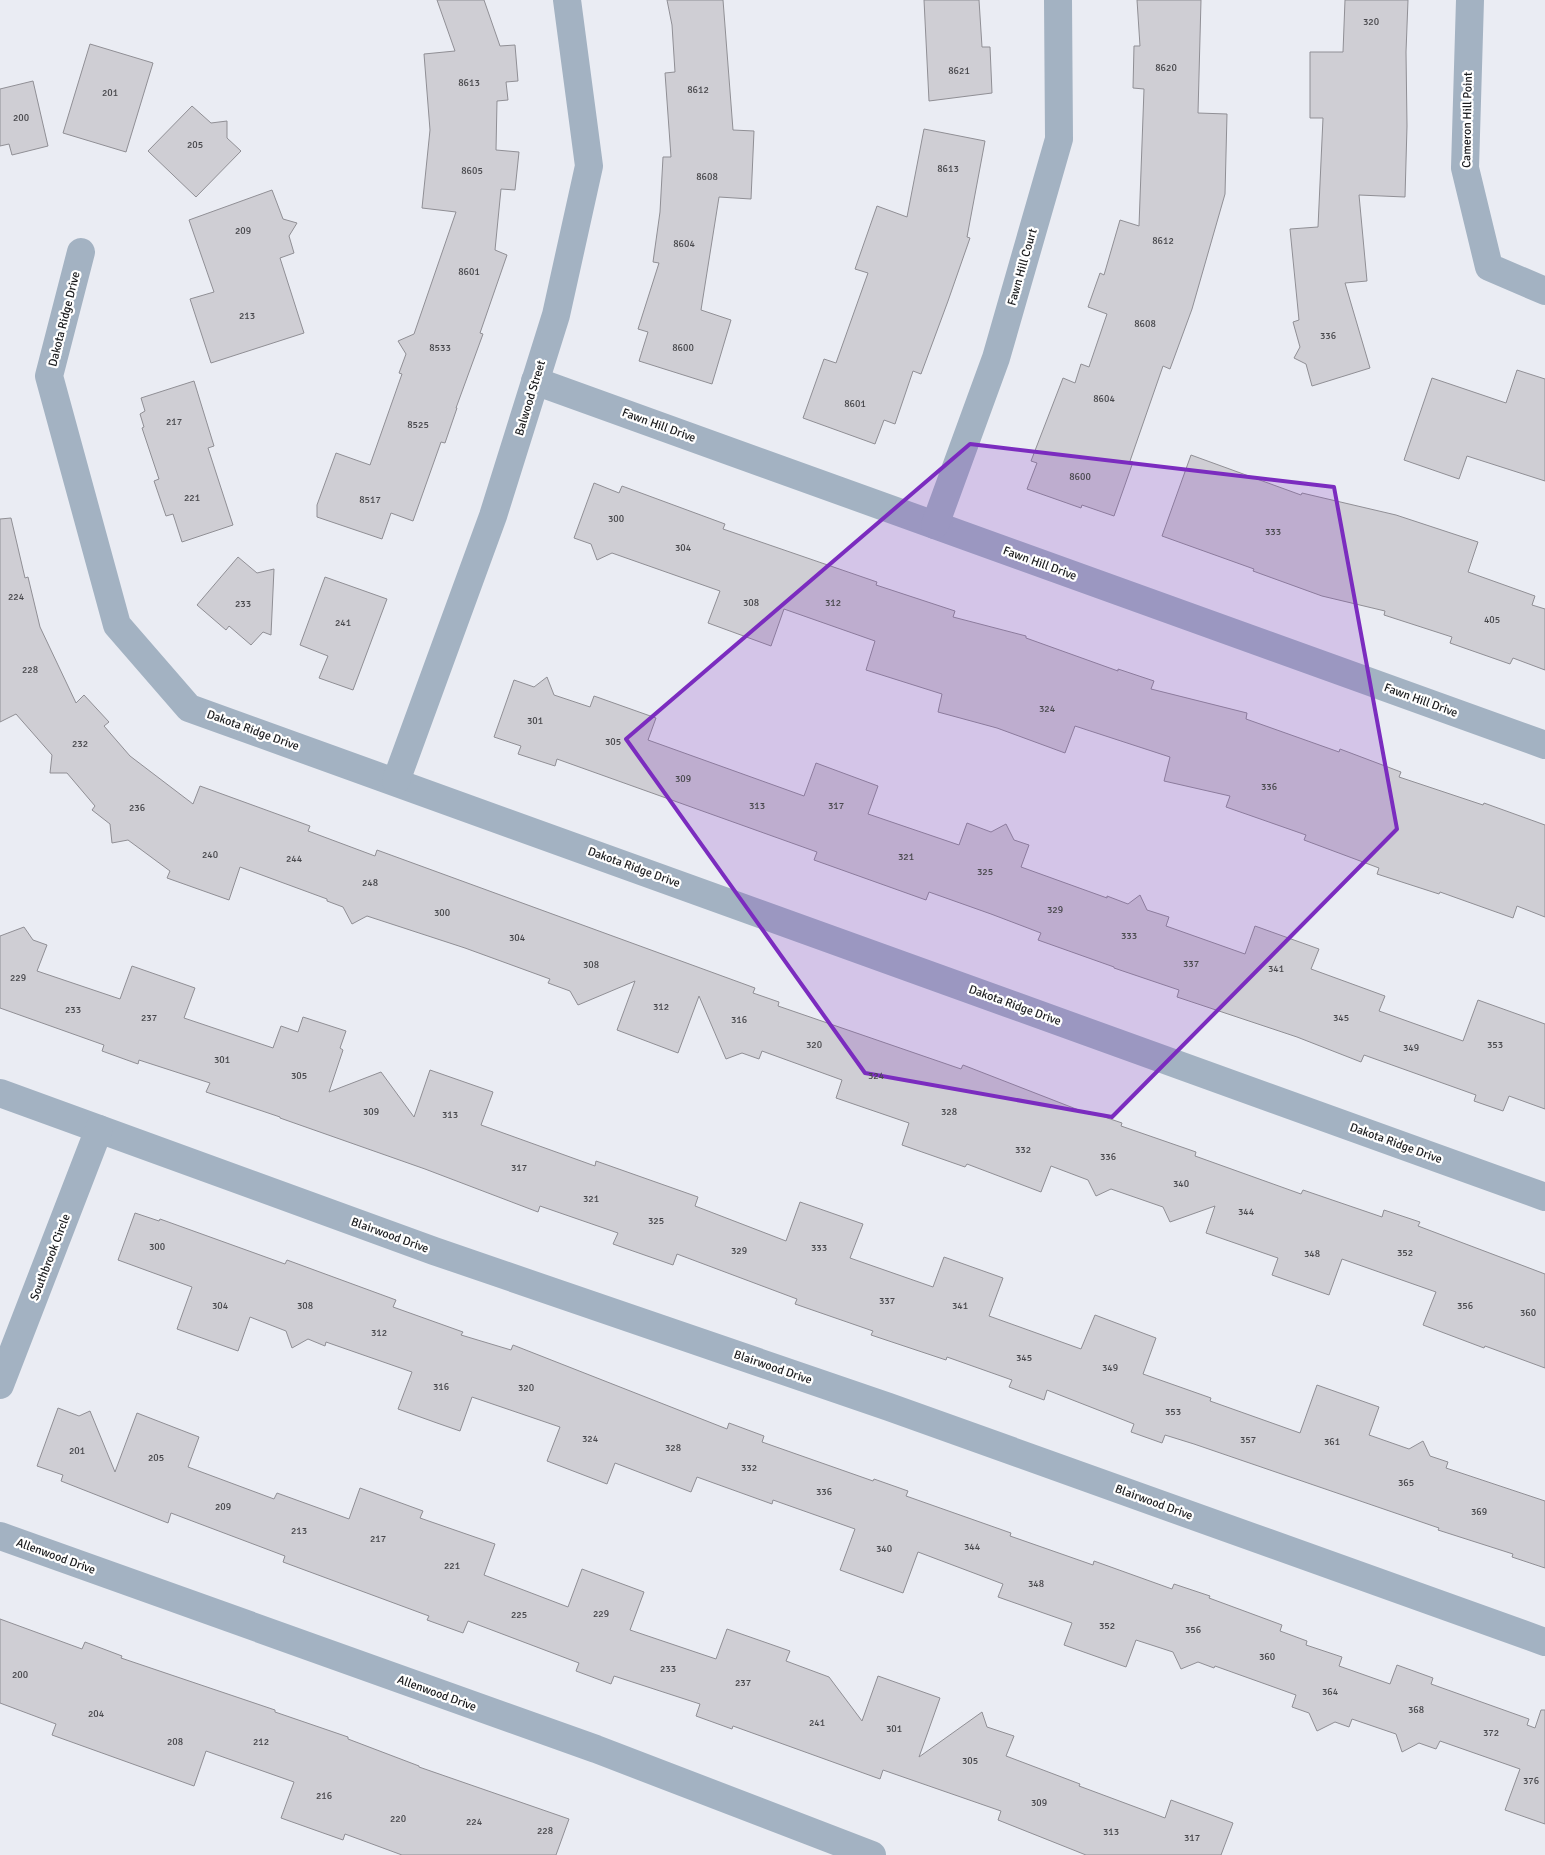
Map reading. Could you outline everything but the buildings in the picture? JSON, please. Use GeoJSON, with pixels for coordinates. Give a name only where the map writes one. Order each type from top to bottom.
{"type":"FeatureCollection","features":[{"type":"Feature","properties":{"kind":"street","name":"Balwood Street"},"geometry":{"type":"LineString","coordinates":[[396,781],[493,516],[556,315],[589,166],[567,0]]}},
{"type":"Feature","properties":{"kind":"street","name":"Fawn Hill Court"},"geometry":{"type":"LineString","coordinates":[[935,525],[996,358],[1059,139],[1058,0]]}},
{"type":"Feature","properties":{"kind":"street","name":"Cameron Hill Point"},"geometry":{"type":"LineString","coordinates":[[1470,0],[1465,168],[1489,266],[1545,290]]}},
{"type":"Feature","properties":{"kind":"street","name":"Dakota Ridge Drive"},"geometry":{"type":"LineString","coordinates":[[80,252],[49,376],[116,625],[190,708],[1545,1197]]}},
{"type":"Feature","properties":{"kind":"street","name":"Fawn Hill Drive"},"geometry":{"type":"LineString","coordinates":[[535,381],[1545,746]]}},
{"type":"Feature","properties":{"kind":"street","name":"Blairwood Drive"},"geometry":{"type":"LineString","coordinates":[[0,1093],[434,1250],[899,1411],[1545,1642]]}},
{"type":"Feature","properties":{"kind":"street","name":"Southbrook Circle"},"geometry":{"type":"LineString","coordinates":[[0,1384],[99,1129]]}},
{"type":"Feature","properties":{"kind":"street","name":"Allenwood Drive"},"geometry":{"type":"LineString","coordinates":[[0,1536],[596,1749],[872,1855]]}},
{"type":"Feature","properties":{"kind":"highlighted area"},"geometry":{"type":"Polygon","coordinates":[[[970,444],[1334,487],[1397,829],[1112,1117],[865,1073],[626,739],[970,444]]]}}]}
